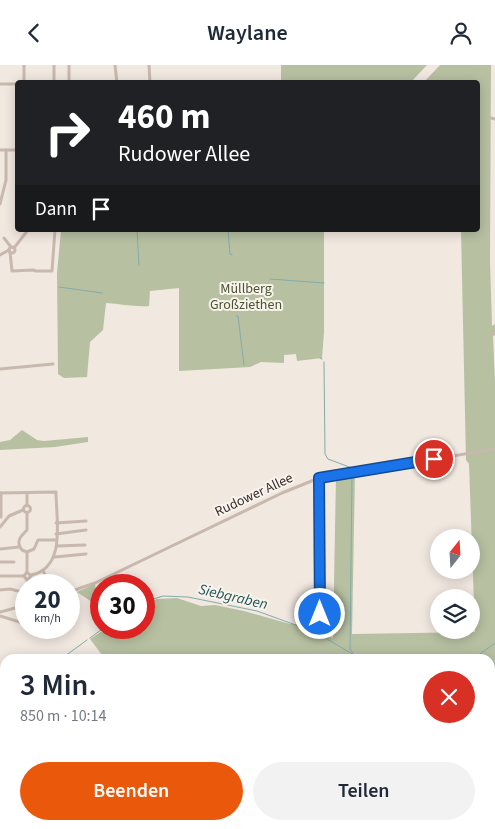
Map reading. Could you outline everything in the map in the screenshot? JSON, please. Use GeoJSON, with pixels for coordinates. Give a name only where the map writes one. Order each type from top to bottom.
{"type":"FeatureCollection","features":[{"type":"Feature","properties":{"kind":"street"},"geometry":{"type":"LineString","coordinates":[[24,65],[24,80]]}},
{"type":"Feature","properties":{"kind":"street"},"geometry":{"type":"LineString","coordinates":[[54,65],[54,80]]}},
{"type":"Feature","properties":{"kind":"street"},"geometry":{"type":"LineString","coordinates":[[69,65],[69,80]]}},
{"type":"Feature","properties":{"kind":"street"},"geometry":{"type":"LineString","coordinates":[[115,65],[117,80]]}},
{"type":"Feature","properties":{"kind":"street"},"geometry":{"type":"LineString","coordinates":[[149,65],[150,80]]}},
{"type":"Feature","properties":{"kind":"street"},"geometry":{"type":"LineString","coordinates":[[0,84],[15,84]]}},
{"type":"Feature","properties":{"kind":"street"},"geometry":{"type":"LineString","coordinates":[[0,150],[15,150]]}},
{"type":"Feature","properties":{"kind":"street"},"geometry":{"type":"LineString","coordinates":[[0,201],[6,180],[6,150]]}},
{"type":"Feature","properties":{"kind":"street"},"geometry":{"type":"LineString","coordinates":[[0,255],[11,249],[26,232]]}},
{"type":"Feature","properties":{"kind":"street"},"geometry":{"type":"LineString","coordinates":[[4,238],[11,249],[12,271],[52,271],[55,232]]}},
{"type":"Feature","properties":{"kind":"street"},"geometry":{"type":"LineString","coordinates":[[0,369],[54,364]]}},
{"type":"Feature","properties":{"kind":"street","name":"Rudower Allee"},"geometry":{"type":"LineString","coordinates":[[80,588],[95,583],[282,493],[319,478],[495,449]]}},
{"type":"Feature","properties":{"kind":"street"},"geometry":{"type":"LineString","coordinates":[[319,478],[319,636]]}},
{"type":"Feature","properties":{"kind":"street"},"geometry":{"type":"LineString","coordinates":[[0,527],[2,518],[1,493],[56,492],[57,545],[55,557],[43,571],[29,574],[27,553],[19,547],[0,549]]}},
{"type":"Feature","properties":{"kind":"street"},"geometry":{"type":"LineString","coordinates":[[2,518],[23,510],[27,505],[27,493]]}},
{"type":"Feature","properties":{"kind":"street"},"geometry":{"type":"LineString","coordinates":[[19,547],[19,537],[27,530],[27,513],[31,510],[27,505]]}},
{"type":"Feature","properties":{"kind":"street"},"geometry":{"type":"LineString","coordinates":[[23,510],[27,513]]}},
{"type":"Feature","properties":{"kind":"street"},"geometry":{"type":"LineString","coordinates":[[56,523],[86,521]]}},
{"type":"Feature","properties":{"kind":"street"},"geometry":{"type":"LineString","coordinates":[[56,534],[86,530]]}},
{"type":"Feature","properties":{"kind":"street"},"geometry":{"type":"LineString","coordinates":[[27,553],[34,549],[36,541],[56,540]]}},
{"type":"Feature","properties":{"kind":"street"},"geometry":{"type":"LineString","coordinates":[[57,545],[86,545]]}},
{"type":"Feature","properties":{"kind":"street"},"geometry":{"type":"LineString","coordinates":[[55,557],[86,554]]}},
{"type":"Feature","properties":{"kind":"street"},"geometry":{"type":"LineString","coordinates":[[0,562],[14,562]]}},
{"type":"Feature","properties":{"kind":"street"},"geometry":{"type":"LineString","coordinates":[[0,575],[15,576]]}},
{"type":"Feature","properties":{"kind":"street"},"geometry":{"type":"LineString","coordinates":[[0,590],[15,590]]}},
{"type":"Feature","properties":{"kind":"street"},"geometry":{"type":"LineString","coordinates":[[0,612],[15,608]]}},
{"type":"Feature","properties":{"kind":"street"},"geometry":{"type":"LineString","coordinates":[[0,616],[15,621]]}},
{"type":"Feature","properties":{"kind":"green space"},"geometry":{"type":"Polygon","coordinates":[[[281,65],[427,65],[413,80],[281,80],[281,65]]]}},
{"type":"Feature","properties":{"kind":"green space"},"geometry":{"type":"Polygon","coordinates":[[[440,65],[491,65],[490,262],[492,326],[495,324],[493,337],[495,382],[495,654],[101,654],[90,639],[155,639],[155,600],[157,599],[177,598],[201,606],[215,605],[244,611],[290,624],[297,624],[333,638],[336,476],[355,473],[352,634],[430,633],[430,639],[480,639],[480,589],[473,589],[473,579],[480,579],[480,529],[471,529],[469,464],[466,460],[461,232],[480,232],[480,80],[426,80],[440,65]]]}},
{"type":"Feature","properties":{"kind":"green space","name":"Müllberg Großziethen"},"geometry":{"type":"Polygon","coordinates":[[[61,232],[324,232],[324,332],[322,358],[297,361],[296,354],[284,355],[284,363],[261,362],[250,367],[179,371],[179,288],[150,291],[149,306],[106,303],[103,330],[90,342],[87,377],[64,378],[58,374],[57,273],[61,232]]]}},
{"type":"Feature","properties":{"kind":"green space"},"geometry":{"type":"Polygon","coordinates":[[[22,430],[37,440],[88,437],[88,442],[55,447],[0,450],[0,442],[10,440],[22,430]]]}},
{"type":"Feature","properties":{"kind":"green space"},"geometry":{"type":"Polygon","coordinates":[[[90,586],[90,601],[80,594],[80,591],[90,586]]]}},
{"type":"Feature","properties":{"kind":"waterway"},"geometry":{"type":"LineString","coordinates":[[137,232],[139,265]]}},
{"type":"Feature","properties":{"kind":"waterway"},"geometry":{"type":"LineString","coordinates":[[228,232],[230,254],[232,255]]}},
{"type":"Feature","properties":{"kind":"waterway"},"geometry":{"type":"LineString","coordinates":[[270,279],[324,283]]}},
{"type":"Feature","properties":{"kind":"waterway"},"geometry":{"type":"LineString","coordinates":[[59,287],[102,293]]}},
{"type":"Feature","properties":{"kind":"waterway"},"geometry":{"type":"LineString","coordinates":[[236,316],[238,316],[244,365]]}},
{"type":"Feature","properties":{"kind":"waterway"},"geometry":{"type":"LineString","coordinates":[[324,362],[325,454],[328,459],[352,468]]}},
{"type":"Feature","properties":{"kind":"waterway"},"geometry":{"type":"LineString","coordinates":[[352,475],[350,649],[353,654]]}},
{"type":"Feature","properties":{"kind":"waterway","name":"Siebgraben"},"geometry":{"type":"LineString","coordinates":[[155,599],[163,596],[188,597],[257,611],[315,632]]}},
{"type":"Feature","properties":{"kind":"waterway","name":"Siebgraben"},"geometry":{"type":"LineString","coordinates":[[322,636],[352,654]]}},
{"type":"Feature","properties":{"kind":"waterway","name":"Siebgraben"},"geometry":{"type":"LineString","coordinates":[[68,654],[87,640]]}},
{"type":"Feature","properties":{"kind":"waterway","name":"Siebgraben"},"geometry":{"type":"LineString","coordinates":[[480,654],[495,643]]}},
{"type":"Feature","properties":{"kind":"route"},"geometry":{"type":"LineString","coordinates":[[320,614],[319,478],[434,459]]}}]}
